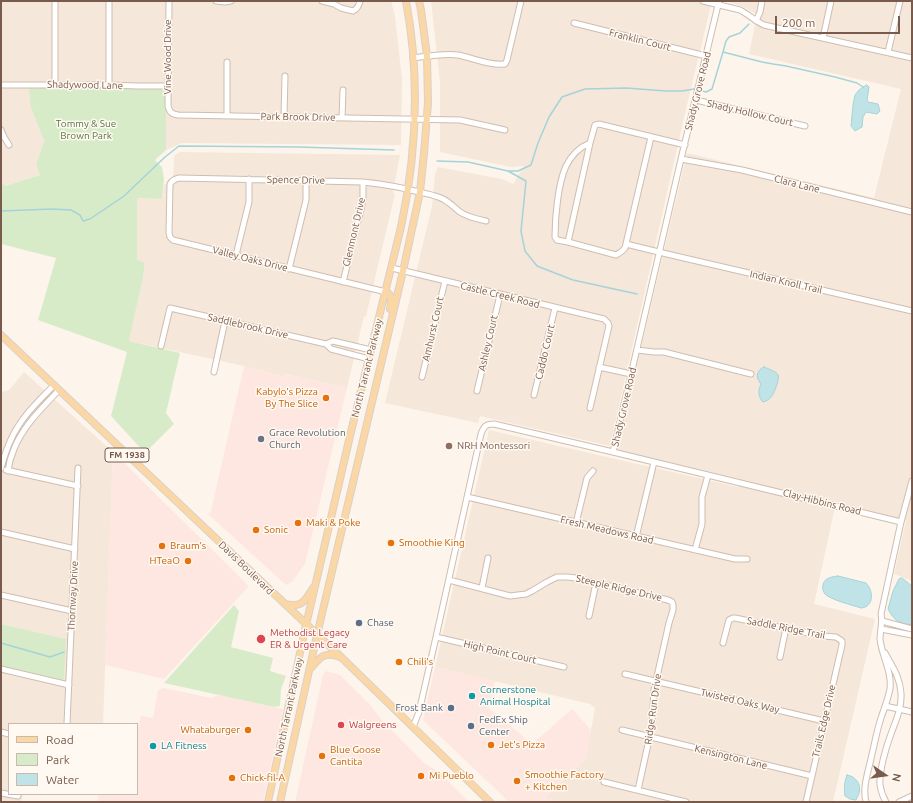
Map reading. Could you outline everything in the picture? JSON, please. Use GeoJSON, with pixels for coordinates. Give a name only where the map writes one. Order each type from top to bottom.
{"type":"FeatureCollection","features":[{"type":"Feature","properties":{"kind":"main road","name":"North Tarrant Parkway"},"geometry":{"type":"LineString","coordinates":[[268,802],[306,625],[350,436],[402,227],[409,189],[414,148],[415,97],[411,35],[406,1]]}},
{"type":"Feature","properties":{"kind":"main road","name":"North Tarrant Parkway"},"geometry":{"type":"LineString","coordinates":[[280,802],[317,635],[403,271],[420,192],[428,103],[426,56],[419,1]]}},
{"type":"Feature","properties":{"kind":"main road"},"geometry":{"type":"LineString","coordinates":[[386,292],[389,294],[391,302],[387,336]]}},
{"type":"Feature","properties":{"kind":"main road","name":"Davis Boulevard"},"geometry":{"type":"LineString","coordinates":[[1,335],[341,657],[490,802]]}},
{"type":"Feature","properties":{"kind":"main road"},"geometry":{"type":"LineString","coordinates":[[350,436],[363,440]]}},
{"type":"Feature","properties":{"kind":"main road"},"geometry":{"type":"LineString","coordinates":[[285,604],[291,606],[298,605],[305,601],[317,582]]}},
{"type":"Feature","properties":{"kind":"main road"},"geometry":{"type":"LineString","coordinates":[[309,671],[319,658],[329,654],[341,657]]}},
{"type":"Feature","properties":{"kind":"street"},"geometry":{"type":"LineString","coordinates":[[55,1],[55,85]]}},
{"type":"Feature","properties":{"kind":"street"},"geometry":{"type":"LineString","coordinates":[[109,1],[109,84]]}},
{"type":"Feature","properties":{"kind":"street","name":"Vine Wood Drive"},"geometry":{"type":"LineString","coordinates":[[169,1],[168,106],[171,113]]}},
{"type":"Feature","properties":{"kind":"street"},"geometry":{"type":"LineString","coordinates":[[216,1],[231,1]]}},
{"type":"Feature","properties":{"kind":"street"},"geometry":{"type":"LineString","coordinates":[[322,1],[353,11],[356,10],[360,1]]}},
{"type":"Feature","properties":{"kind":"street"},"geometry":{"type":"LineString","coordinates":[[413,58],[452,55],[496,64],[505,64],[520,1]]}},
{"type":"Feature","properties":{"kind":"street"},"geometry":{"type":"LineString","coordinates":[[702,1],[719,3],[740,10],[764,25],[912,58]]}},
{"type":"Feature","properties":{"kind":"street"},"geometry":{"type":"LineString","coordinates":[[756,21],[760,12],[762,1]]}},
{"type":"Feature","properties":{"kind":"street"},"geometry":{"type":"LineString","coordinates":[[823,38],[831,1]]}},
{"type":"Feature","properties":{"kind":"street"},"geometry":{"type":"LineString","coordinates":[[888,52],[900,1]]}},
{"type":"Feature","properties":{"kind":"street","name":"Shady Grove Road"},"geometry":{"type":"LineString","coordinates":[[413,727],[436,637],[483,428],[486,425],[494,424],[614,452],[681,159],[719,3]]}},
{"type":"Feature","properties":{"kind":"street","name":"Franklin Court"},"geometry":{"type":"LineString","coordinates":[[574,23],[706,56]]}},
{"type":"Feature","properties":{"kind":"street"},"geometry":{"type":"LineString","coordinates":[[227,62],[227,116]]}},
{"type":"Feature","properties":{"kind":"street"},"geometry":{"type":"LineString","coordinates":[[284,117],[285,76]]}},
{"type":"Feature","properties":{"kind":"street","name":"Shadywood Lane"},"geometry":{"type":"LineString","coordinates":[[1,85],[109,84],[168,86]]}},
{"type":"Feature","properties":{"kind":"street"},"geometry":{"type":"LineString","coordinates":[[342,118],[343,90]]}},
{"type":"Feature","properties":{"kind":"street","name":"Shady Hollow Court"},"geometry":{"type":"LineString","coordinates":[[696,100],[805,126]]}},
{"type":"Feature","properties":{"kind":"street","name":"Park Brook Drive"},"geometry":{"type":"LineString","coordinates":[[171,113],[178,115],[460,120],[505,130]]}},
{"type":"Feature","properties":{"kind":"street"},"geometry":{"type":"LineString","coordinates":[[568,242],[595,125],[600,124],[685,145]]}},
{"type":"Feature","properties":{"kind":"street"},"geometry":{"type":"LineString","coordinates":[[1,130],[9,145]]}},
{"type":"Feature","properties":{"kind":"street"},"geometry":{"type":"LineString","coordinates":[[590,143],[583,146],[566,166],[556,211],[555,237],[557,240],[616,254],[620,253],[625,248],[651,137]]}},
{"type":"Feature","properties":{"kind":"street","name":"Clara Lane"},"geometry":{"type":"LineString","coordinates":[[681,159],[742,170],[912,212]]}},
{"type":"Feature","properties":{"kind":"street","name":"Spence Drive"},"geometry":{"type":"LineString","coordinates":[[171,181],[179,178],[306,180],[376,183],[409,189],[442,198],[460,212],[486,221]]}},
{"type":"Feature","properties":{"kind":"street"},"geometry":{"type":"LineString","coordinates":[[236,255],[249,202],[249,179]]}},
{"type":"Feature","properties":{"kind":"street"},"geometry":{"type":"LineString","coordinates":[[289,268],[306,200],[306,180]]}},
{"type":"Feature","properties":{"kind":"street","name":"Valley Oaks Drive"},"geometry":{"type":"LineString","coordinates":[[171,181],[169,186],[169,233],[173,240],[386,292]]}},
{"type":"Feature","properties":{"kind":"street","name":"Glenmont Drive"},"geometry":{"type":"LineString","coordinates":[[343,282],[363,199],[363,182]]}},
{"type":"Feature","properties":{"kind":"street","name":"Indian Knoll Trail"},"geometry":{"type":"LineString","coordinates":[[626,244],[912,311]]}},
{"type":"Feature","properties":{"kind":"street","name":"Castle Creek Road"},"geometry":{"type":"LineString","coordinates":[[392,268],[604,320],[609,326],[599,367]]}},
{"type":"Feature","properties":{"kind":"street","name":"Amhurst Court"},"geometry":{"type":"LineString","coordinates":[[422,377],[444,281]]}},
{"type":"Feature","properties":{"kind":"street","name":"Ashley Court"},"geometry":{"type":"LineString","coordinates":[[477,391],[500,295]]}},
{"type":"Feature","properties":{"kind":"street","name":"Saddlebrook Drive"},"geometry":{"type":"LineString","coordinates":[[161,346],[170,308],[326,344],[331,349],[369,359]]}},
{"type":"Feature","properties":{"kind":"street","name":"Caddo Court"},"geometry":{"type":"LineString","coordinates":[[534,395],[555,308]]}},
{"type":"Feature","properties":{"kind":"street"},"geometry":{"type":"LineString","coordinates":[[214,372],[225,321]]}},
{"type":"Feature","properties":{"kind":"street","name":"Saddlebrook Drive"},"geometry":{"type":"LineString","coordinates":[[326,344],[333,341],[371,350]]}},
{"type":"Feature","properties":{"kind":"street"},"geometry":{"type":"LineString","coordinates":[[343,352],[345,344]]}},
{"type":"Feature","properties":{"kind":"street"},"geometry":{"type":"LineString","coordinates":[[637,350],[664,352],[751,374]]}},
{"type":"Feature","properties":{"kind":"street"},"geometry":{"type":"LineString","coordinates":[[590,408],[599,367],[631,374]]}},
{"type":"Feature","properties":{"kind":"street"},"geometry":{"type":"LineString","coordinates":[[54,385],[28,412],[18,426],[8,447],[1,469],[78,486]]}},
{"type":"Feature","properties":{"kind":"street"},"geometry":{"type":"LineString","coordinates":[[8,470],[13,450],[22,432],[59,390]]}},
{"type":"Feature","properties":{"kind":"street","name":"Clay-Hibbins Road"},"geometry":{"type":"LineString","coordinates":[[614,452],[901,522]]}},
{"type":"Feature","properties":{"kind":"street"},"geometry":{"type":"LineString","coordinates":[[636,536],[654,462]]}},
{"type":"Feature","properties":{"kind":"street","name":"Thornway Drive"},"geometry":{"type":"LineString","coordinates":[[67,723],[78,468]]}},
{"type":"Feature","properties":{"kind":"street"},"geometry":{"type":"LineString","coordinates":[[576,523],[587,478],[594,472]]}},
{"type":"Feature","properties":{"kind":"street"},"geometry":{"type":"LineString","coordinates":[[695,550],[702,524],[702,497],[708,475]]}},
{"type":"Feature","properties":{"kind":"street"},"geometry":{"type":"LineString","coordinates":[[866,802],[866,782],[880,720],[889,693],[889,672],[881,643],[882,609],[901,522],[912,481]]}},
{"type":"Feature","properties":{"kind":"street","name":"Fresh Meadows Road"},"geometry":{"type":"LineString","coordinates":[[467,497],[735,559],[747,559]]}},
{"type":"Feature","properties":{"kind":"street"},"geometry":{"type":"LineString","coordinates":[[1,532],[75,549]]}},
{"type":"Feature","properties":{"kind":"street"},"geometry":{"type":"LineString","coordinates":[[482,588],[488,558]]}},
{"type":"Feature","properties":{"kind":"street","name":"Steeple Ridge Drive"},"geometry":{"type":"LineString","coordinates":[[449,580],[510,596],[532,592],[547,582],[557,578],[576,578],[668,600],[672,602],[673,605]]}},
{"type":"Feature","properties":{"kind":"street"},"geometry":{"type":"LineString","coordinates":[[589,616],[596,583]]}},
{"type":"Feature","properties":{"kind":"street"},"geometry":{"type":"LineString","coordinates":[[1,594],[72,611]]}},
{"type":"Feature","properties":{"kind":"street","name":"Ridge Run Drive"},"geometry":{"type":"LineString","coordinates":[[638,790],[652,726],[653,698],[656,681],[673,605]]}},
{"type":"Feature","properties":{"kind":"street","name":"Saddle Ridge Trail"},"geometry":{"type":"LineString","coordinates":[[723,643],[727,624],[730,619],[735,618],[822,636],[836,637],[842,640]]}},
{"type":"Feature","properties":{"kind":"street"},"geometry":{"type":"LineString","coordinates":[[882,621],[912,629]]}},
{"type":"Feature","properties":{"kind":"street"},"geometry":{"type":"LineString","coordinates":[[780,656],[786,628]]}},
{"type":"Feature","properties":{"kind":"street"},"geometry":{"type":"LineString","coordinates":[[881,629],[912,635]]}},
{"type":"Feature","properties":{"kind":"street","name":"High Point Court"},"geometry":{"type":"LineString","coordinates":[[436,637],[564,667]]}},
{"type":"Feature","properties":{"kind":"street","name":"Trails Edge Drive"},"geometry":{"type":"LineString","coordinates":[[806,802],[842,640]]}},
{"type":"Feature","properties":{"kind":"street"},"geometry":{"type":"LineString","coordinates":[[881,643],[898,678],[901,694],[900,710],[887,746],[880,776],[881,788],[886,802]]}},
{"type":"Feature","properties":{"kind":"street"},"geometry":{"type":"LineString","coordinates":[[1,669],[69,685]]}},
{"type":"Feature","properties":{"kind":"street","name":"Twisted Oaks Way"},"geometry":{"type":"LineString","coordinates":[[625,674],[824,721]]}},
{"type":"Feature","properties":{"kind":"street"},"geometry":{"type":"LineString","coordinates":[[885,706],[912,712]]}},
{"type":"Feature","properties":{"kind":"street","name":"Kensington Lane"},"geometry":{"type":"LineString","coordinates":[[622,730],[812,776]]}},
{"type":"Feature","properties":{"kind":"street"},"geometry":{"type":"LineString","coordinates":[[604,782],[686,802]]}},
{"type":"Feature","properties":{"kind":"street"},"geometry":{"type":"LineString","coordinates":[[12,795],[18,796]]}},
{"type":"Feature","properties":{"kind":"street"},"geometry":{"type":"LineString","coordinates":[[899,802],[912,796]]}},
{"type":"Feature","properties":{"kind":"shaded area"},"geometry":{"type":"Polygon","coordinates":[[[1,1],[391,1],[395,16],[402,79],[401,145],[182,143],[166,150],[166,88],[31,108],[44,141],[36,165],[40,175],[5,186],[1,182],[1,1]]]}},
{"type":"Feature","properties":{"kind":"shaded area"},"geometry":{"type":"Polygon","coordinates":[[[431,1],[712,1],[685,113],[610,446],[480,416],[478,423],[385,403],[432,206],[435,174],[438,167],[502,179],[513,184],[524,166],[511,167],[440,152],[440,82],[431,1]]]}},
{"type":"Feature","properties":{"kind":"shaded area"},"geometry":{"type":"Polygon","coordinates":[[[726,1],[912,1],[912,581],[894,574],[906,521],[836,502],[814,604],[875,619],[833,802],[561,802],[545,798],[586,758],[595,708],[590,704],[435,667],[489,430],[738,487],[740,479],[617,450],[687,153],[874,198],[901,89],[749,54],[755,25],[761,17],[744,7],[726,1]]]}},
{"type":"Feature","properties":{"kind":"shaded area"},"geometry":{"type":"Polygon","coordinates":[[[180,152],[400,155],[393,192],[395,194],[347,388],[285,374],[284,377],[244,366],[129,341],[145,264],[137,260],[137,198],[162,199],[164,184],[173,184],[174,156],[180,152]]]}},
{"type":"Feature","properties":{"kind":"shaded area"},"geometry":{"type":"Polygon","coordinates":[[[244,366],[283,377],[284,374],[347,388],[305,564],[292,582],[286,585],[208,514],[211,511],[244,366]]]}},
{"type":"Feature","properties":{"kind":"shaded area"},"geometry":{"type":"Polygon","coordinates":[[[24,372],[113,452],[103,723],[8,723],[8,795],[23,795],[21,802],[1,802],[1,666],[64,680],[65,639],[1,624],[1,392],[9,390],[24,372]]]}},
{"type":"Feature","properties":{"kind":"shaded area"},"geometry":{"type":"Polygon","coordinates":[[[113,452],[249,586],[164,679],[105,665],[113,452]]]}},
{"type":"Feature","properties":{"kind":"shaded area"},"geometry":{"type":"Polygon","coordinates":[[[435,667],[495,681],[489,708],[532,744],[572,709],[591,730],[586,758],[545,798],[561,802],[509,802],[423,720],[435,667]]]}},
{"type":"Feature","properties":{"kind":"shaded area"},"geometry":{"type":"Polygon","coordinates":[[[326,671],[340,675],[424,763],[439,772],[469,802],[295,802],[323,675],[326,671]]]}},
{"type":"Feature","properties":{"kind":"shaded area"},"geometry":{"type":"Polygon","coordinates":[[[164,688],[211,698],[219,695],[283,709],[263,802],[97,802],[99,795],[138,795],[138,727],[141,716],[153,718],[158,690],[164,688]]]}},
{"type":"Feature","properties":{"kind":"green space","name":"Tommy & Sue Brown Park"},"geometry":{"type":"Polygon","coordinates":[[[29,87],[166,88],[166,150],[155,160],[162,167],[164,179],[162,199],[137,198],[137,260],[145,263],[129,341],[180,353],[166,413],[174,424],[145,453],[111,416],[127,352],[38,320],[56,258],[1,244],[1,182],[5,186],[40,175],[36,165],[44,141],[31,108],[29,87]]]}},
{"type":"Feature","properties":{"kind":"green space"},"geometry":{"type":"Polygon","coordinates":[[[234,605],[239,611],[231,647],[273,658],[270,671],[286,676],[281,689],[280,706],[274,707],[164,683],[234,605]]]}},
{"type":"Feature","properties":{"kind":"green space"},"geometry":{"type":"Polygon","coordinates":[[[1,624],[66,639],[64,680],[1,666],[1,624]]]}},
{"type":"Feature","properties":{"kind":"water"},"geometry":{"type":"Polygon","coordinates":[[[867,85],[869,87],[868,102],[878,104],[880,111],[877,114],[866,112],[863,117],[862,127],[855,131],[851,126],[855,95],[859,90],[867,85]]]}},
{"type":"Feature","properties":{"kind":"water"},"geometry":{"type":"Polygon","coordinates":[[[764,367],[776,372],[778,375],[778,380],[772,395],[768,400],[763,402],[759,396],[761,384],[757,375],[759,370],[764,367]]]}},
{"type":"Feature","properties":{"kind":"water"},"geometry":{"type":"Polygon","coordinates":[[[838,576],[866,583],[869,586],[871,594],[868,605],[861,608],[837,600],[825,594],[823,588],[826,579],[838,576]]]}},
{"type":"Feature","properties":{"kind":"water"},"geometry":{"type":"Polygon","coordinates":[[[902,578],[912,586],[912,625],[897,621],[888,609],[893,591],[899,579],[902,578]]]}},
{"type":"Feature","properties":{"kind":"water"},"geometry":{"type":"Polygon","coordinates":[[[847,775],[855,779],[859,784],[860,790],[856,800],[845,796],[844,786],[847,775]]]}},
{"type":"Feature","properties":{"kind":"waterway"},"geometry":{"type":"LineString","coordinates":[[723,52],[726,41],[729,37],[740,33],[749,24]]}},
{"type":"Feature","properties":{"kind":"waterway"},"geometry":{"type":"LineString","coordinates":[[702,91],[706,92],[712,89],[723,52],[762,62],[835,77],[857,83],[863,87]]}},
{"type":"Feature","properties":{"kind":"waterway"},"geometry":{"type":"LineString","coordinates":[[509,171],[518,171],[531,165],[549,117],[562,97],[585,89],[626,88],[666,91],[694,89]]}},
{"type":"Feature","properties":{"kind":"waterway"},"geometry":{"type":"LineString","coordinates":[[1,211],[52,209],[71,210],[80,215],[83,221],[90,219],[124,196],[165,157],[179,146],[299,147],[394,150]]}},
{"type":"Feature","properties":{"kind":"waterway"},"geometry":{"type":"LineString","coordinates":[[437,161],[468,162],[508,171],[526,181],[521,231],[525,251],[537,266],[573,280],[637,294]]}},
{"type":"Feature","properties":{"kind":"waterway"},"geometry":{"type":"LineString","coordinates":[[1,643],[50,657],[64,652]]}},
{"type":"Feature","properties":{"kind":"place","name":"Kabylo's Pizza By The Slice"},"geometry":{"type":"Point","coordinates":[326,398]}},
{"type":"Feature","properties":{"kind":"place","name":"Grace Revolution Church"},"geometry":{"type":"Point","coordinates":[261,439]}},
{"type":"Feature","properties":{"kind":"place","name":"NRH Montessori"},"geometry":{"type":"Point","coordinates":[449,446]}},
{"type":"Feature","properties":{"kind":"place","name":"Maki & Poke"},"geometry":{"type":"Point","coordinates":[298,523]}},
{"type":"Feature","properties":{"kind":"place","name":"Sonic"},"geometry":{"type":"Point","coordinates":[256,530]}},
{"type":"Feature","properties":{"kind":"place","name":"Smoothie King"},"geometry":{"type":"Point","coordinates":[391,543]}},
{"type":"Feature","properties":{"kind":"place","name":"Braum's"},"geometry":{"type":"Point","coordinates":[162,546]}},
{"type":"Feature","properties":{"kind":"place","name":"HTeaO"},"geometry":{"type":"Point","coordinates":[188,561]}},
{"type":"Feature","properties":{"kind":"place","name":"Chase"},"geometry":{"type":"Point","coordinates":[359,623]}},
{"type":"Feature","properties":{"kind":"place","name":"Methodist Legacy ER & Urgent Care"},"geometry":{"type":"Point","coordinates":[261,639]}},
{"type":"Feature","properties":{"kind":"place","name":"Chili's"},"geometry":{"type":"Point","coordinates":[399,662]}},
{"type":"Feature","properties":{"kind":"place","name":"Cornerstone Animal Hospital"},"geometry":{"type":"Point","coordinates":[472,696]}},
{"type":"Feature","properties":{"kind":"place","name":"Frost Bank"},"geometry":{"type":"Point","coordinates":[451,708]}},
{"type":"Feature","properties":{"kind":"place","name":"Walgreens"},"geometry":{"type":"Point","coordinates":[341,725]}},
{"type":"Feature","properties":{"kind":"place","name":"FedEx Ship Center"},"geometry":{"type":"Point","coordinates":[471,726]}},
{"type":"Feature","properties":{"kind":"place","name":"Whataburger"},"geometry":{"type":"Point","coordinates":[248,730]}},
{"type":"Feature","properties":{"kind":"place","name":"Jet's Pizza"},"geometry":{"type":"Point","coordinates":[491,745]}},
{"type":"Feature","properties":{"kind":"place","name":"LA Fitness"},"geometry":{"type":"Point","coordinates":[153,746]}},
{"type":"Feature","properties":{"kind":"place","name":"Blue Goose Cantita"},"geometry":{"type":"Point","coordinates":[322,756]}},
{"type":"Feature","properties":{"kind":"place","name":"Mi Pueblo"},"geometry":{"type":"Point","coordinates":[421,776]}},
{"type":"Feature","properties":{"kind":"place","name":"Chick-fil-A"},"geometry":{"type":"Point","coordinates":[232,778]}},
{"type":"Feature","properties":{"kind":"place","name":"Smoothie Factory + Kitchen"},"geometry":{"type":"Point","coordinates":[517,781]}}]}
